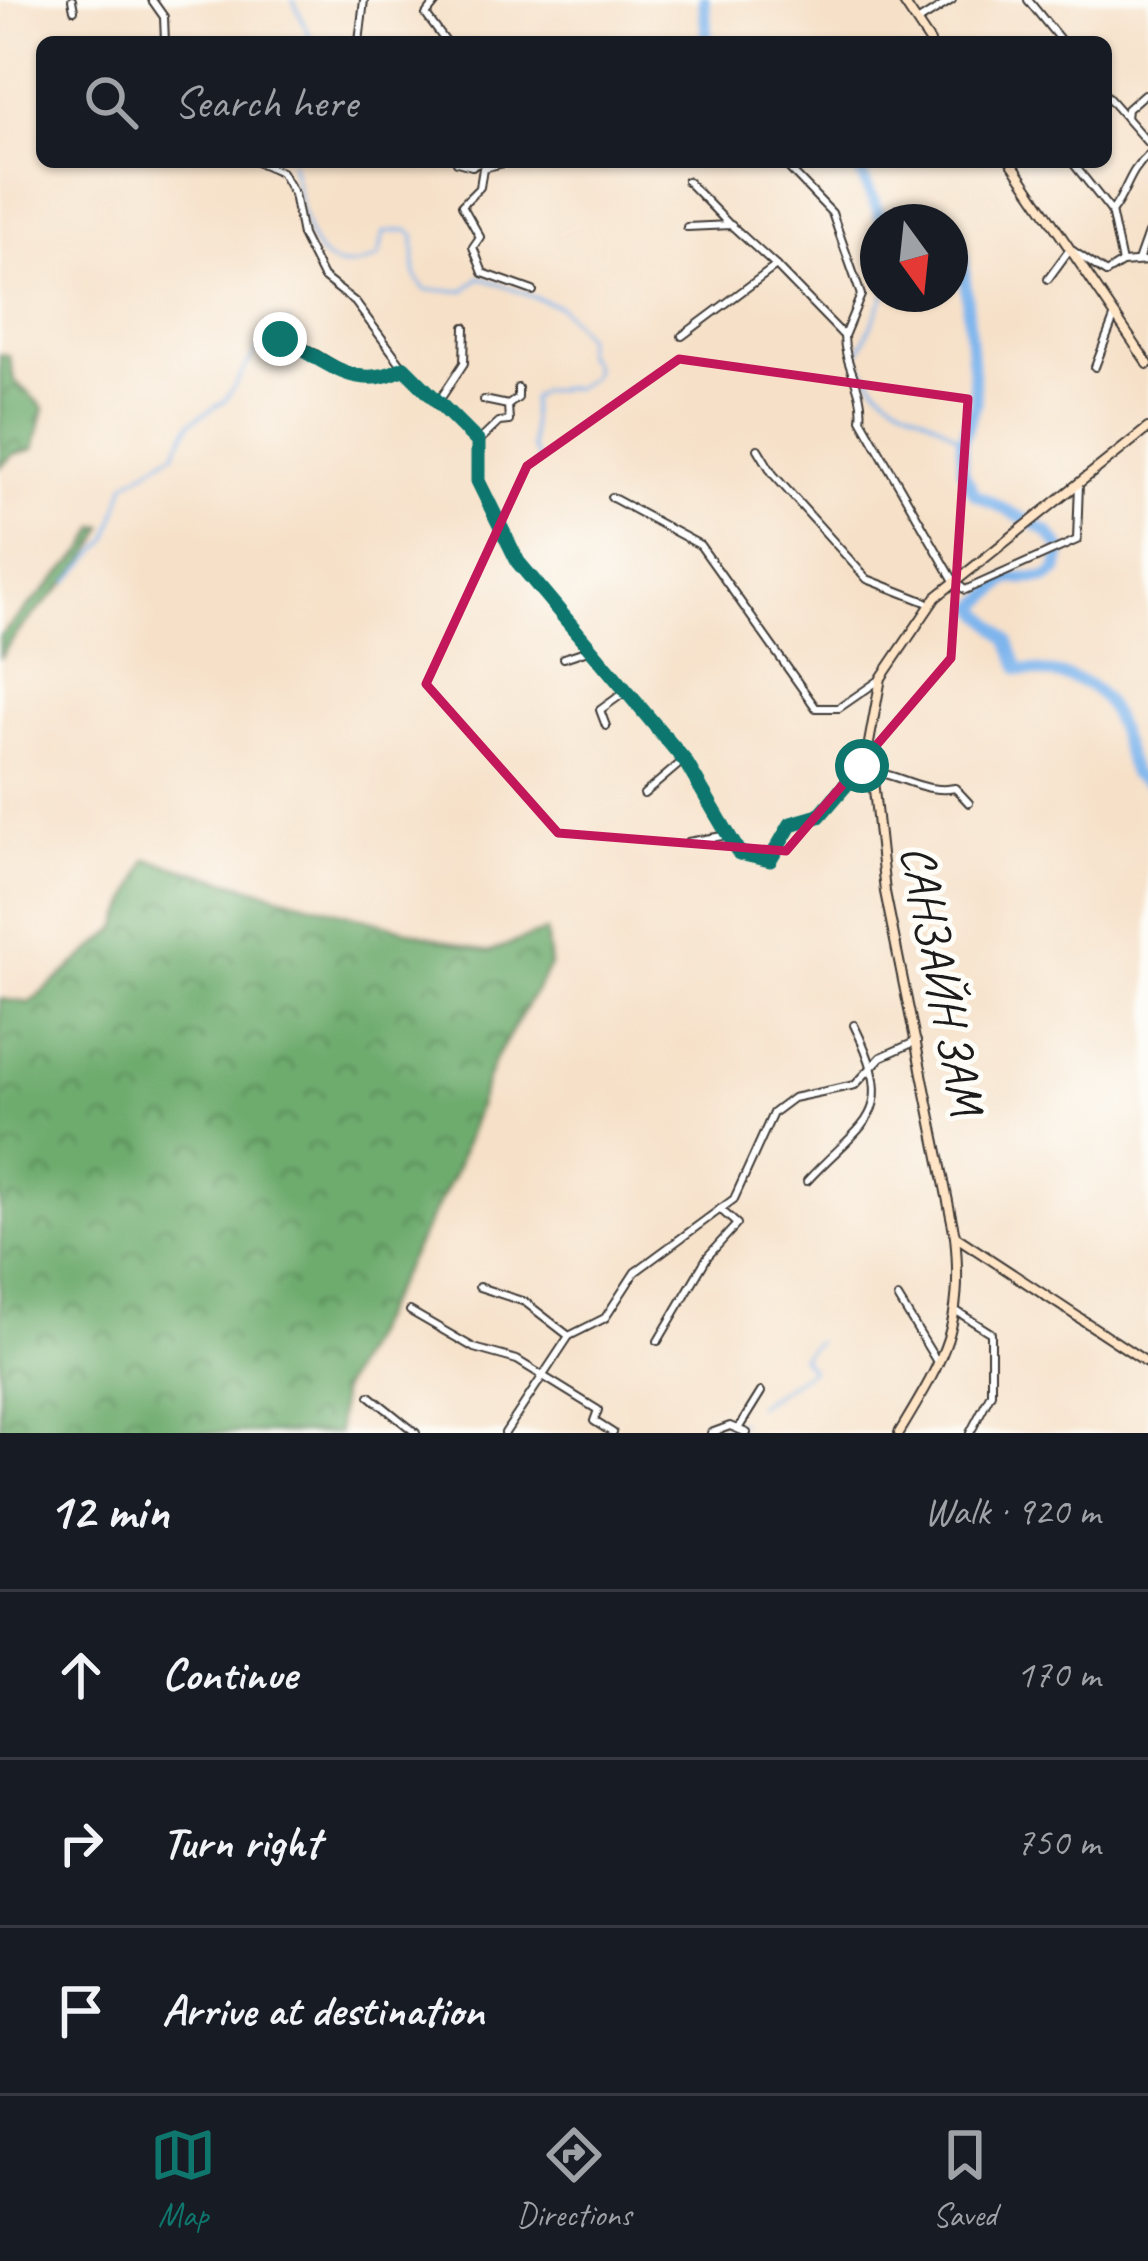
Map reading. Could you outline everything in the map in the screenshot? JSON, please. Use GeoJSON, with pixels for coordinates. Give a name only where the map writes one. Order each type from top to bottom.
{"type":"FeatureCollection","features":[{"type":"Feature","properties":{"kind":"main road"},"geometry":{"type":"LineString","coordinates":[[902,0],[926,36]]}},
{"type":"Feature","properties":{"kind":"main road"},"geometry":{"type":"LineString","coordinates":[[1015,168],[1148,364]]}},
{"type":"Feature","properties":{"kind":"main road"},"geometry":{"type":"LineString","coordinates":[[1078,483],[1148,428]]}},
{"type":"Feature","properties":{"kind":"main road","name":"САНЗАЙН ЗАМ"},"geometry":{"type":"LineString","coordinates":[[958,1312],[955,1236],[885,892],[871,769],[872,720],[881,678],[931,604],[992,548],[1078,483]]}},
{"type":"Feature","properties":{"kind":"main road"},"geometry":{"type":"LineString","coordinates":[[955,1236],[1148,1363]]}},
{"type":"Feature","properties":{"kind":"main road"},"geometry":{"type":"LineString","coordinates":[[898,1433],[940,1365],[958,1312]]}},
{"type":"Feature","properties":{"kind":"street"},"geometry":{"type":"LineString","coordinates":[[152,0],[164,17],[165,36]]}},
{"type":"Feature","properties":{"kind":"street"},"geometry":{"type":"LineString","coordinates":[[360,36],[364,0]]}},
{"type":"Feature","properties":{"kind":"street"},"geometry":{"type":"LineString","coordinates":[[438,0],[426,15],[442,36]]}},
{"type":"Feature","properties":{"kind":"street"},"geometry":{"type":"LineString","coordinates":[[916,22],[952,0]]}},
{"type":"Feature","properties":{"kind":"street"},"geometry":{"type":"LineString","coordinates":[[1028,0],[1057,36]]}},
{"type":"Feature","properties":{"kind":"street"},"geometry":{"type":"LineString","coordinates":[[1126,118],[1126,109],[1144,94]]}},
{"type":"Feature","properties":{"kind":"street"},"geometry":{"type":"LineString","coordinates":[[1112,102],[1148,143]]}},
{"type":"Feature","properties":{"kind":"street"},"geometry":{"type":"LineString","coordinates":[[1111,212],[1122,198],[1127,177],[1148,155]]}},
{"type":"Feature","properties":{"kind":"street"},"geometry":{"type":"LineString","coordinates":[[271,168],[280,172],[294,194],[302,236],[323,277],[355,302],[404,368],[478,442]]}},
{"type":"Feature","properties":{"kind":"street"},"geometry":{"type":"LineString","coordinates":[[483,168],[481,187],[462,205],[480,237],[473,247],[483,273],[533,291]]}},
{"type":"Feature","properties":{"kind":"street"},"geometry":{"type":"LineString","coordinates":[[789,168],[832,213],[839,247],[861,295],[844,336],[845,357],[863,405],[861,418],[954,581],[969,589],[1077,540],[1078,483]]}},
{"type":"Feature","properties":{"kind":"street"},"geometry":{"type":"LineString","coordinates":[[1077,168],[1111,212],[1122,263]]}},
{"type":"Feature","properties":{"kind":"street"},"geometry":{"type":"LineString","coordinates":[[687,181],[844,336]]}},
{"type":"Feature","properties":{"kind":"street"},"geometry":{"type":"LineString","coordinates":[[687,227],[731,225]]}},
{"type":"Feature","properties":{"kind":"street"},"geometry":{"type":"LineString","coordinates":[[1138,261],[1148,233]]}},
{"type":"Feature","properties":{"kind":"street"},"geometry":{"type":"LineString","coordinates":[[1048,279],[1070,249],[1106,273],[1122,263],[1148,261]]}},
{"type":"Feature","properties":{"kind":"street"},"geometry":{"type":"LineString","coordinates":[[682,336],[776,266]]}},
{"type":"Feature","properties":{"kind":"street"},"geometry":{"type":"LineString","coordinates":[[1095,367],[1115,315]]}},
{"type":"Feature","properties":{"kind":"street"},"geometry":{"type":"LineString","coordinates":[[437,404],[464,363],[465,327]]}},
{"type":"Feature","properties":{"kind":"street"},"geometry":{"type":"LineString","coordinates":[[276,339],[346,374],[381,380],[404,368]]}},
{"type":"Feature","properties":{"kind":"street"},"geometry":{"type":"LineString","coordinates":[[484,400],[508,405],[518,398],[518,388]]}},
{"type":"Feature","properties":{"kind":"street"},"geometry":{"type":"LineString","coordinates":[[508,405],[509,421],[499,422],[478,442],[478,481],[518,562],[684,760],[739,853],[770,860],[791,824],[819,816],[854,771],[871,769],[906,777],[927,790],[958,789],[969,803]]}},
{"type":"Feature","properties":{"kind":"street"},"geometry":{"type":"LineString","coordinates":[[758,449],[773,474],[867,579],[931,604]]}},
{"type":"Feature","properties":{"kind":"street"},"geometry":{"type":"LineString","coordinates":[[610,497],[700,544],[816,708],[838,708],[881,678]]}},
{"type":"Feature","properties":{"kind":"street"},"geometry":{"type":"LineString","coordinates":[[564,658],[588,650]]}},
{"type":"Feature","properties":{"kind":"street"},"geometry":{"type":"LineString","coordinates":[[606,726],[600,710],[625,692]]}},
{"type":"Feature","properties":{"kind":"street"},"geometry":{"type":"LineString","coordinates":[[644,794],[684,760]]}},
{"type":"Feature","properties":{"kind":"street"},"geometry":{"type":"LineString","coordinates":[[688,842],[728,836]]}},
{"type":"Feature","properties":{"kind":"street"},"geometry":{"type":"LineString","coordinates":[[807,1181],[870,1116],[878,1097],[873,1064],[854,1025]]}},
{"type":"Feature","properties":{"kind":"street"},"geometry":{"type":"LineString","coordinates":[[505,1433],[569,1336],[605,1318],[635,1272],[734,1198],[773,1113],[793,1098],[855,1085],[873,1064],[917,1041]]}},
{"type":"Feature","properties":{"kind":"street"},"geometry":{"type":"LineString","coordinates":[[658,1341],[708,1256],[737,1224],[720,1209]]}},
{"type":"Feature","properties":{"kind":"street"},"geometry":{"type":"LineString","coordinates":[[479,1287],[525,1302],[569,1336]]}},
{"type":"Feature","properties":{"kind":"street"},"geometry":{"type":"LineString","coordinates":[[898,1298],[940,1365]]}},
{"type":"Feature","properties":{"kind":"street"},"geometry":{"type":"LineString","coordinates":[[410,1311],[473,1348],[518,1360],[598,1410],[594,1420],[614,1433]]}},
{"type":"Feature","properties":{"kind":"street"},"geometry":{"type":"LineString","coordinates":[[958,1312],[991,1334],[991,1393],[970,1433]]}},
{"type":"Feature","properties":{"kind":"street"},"geometry":{"type":"LineString","coordinates":[[711,1433],[742,1431],[761,1392]]}},
{"type":"Feature","properties":{"kind":"street"},"geometry":{"type":"LineString","coordinates":[[370,1396],[416,1433]]}},
{"type":"Feature","properties":{"kind":"highlighted area"},"geometry":{"type":"Polygon","coordinates":[[[679,359],[968,399],[951,658],[786,851],[558,833],[426,684],[527,466],[679,359]]]}},
{"type":"Feature","properties":{"kind":"green space"},"geometry":{"type":"Polygon","coordinates":[[[0,354],[9,356],[14,380],[44,408],[34,449],[14,454],[0,467],[0,354]]]}},
{"type":"Feature","properties":{"kind":"green space"},"geometry":{"type":"Polygon","coordinates":[[[104,526],[85,561],[25,624],[0,659],[0,636],[86,548],[97,527],[104,526]]]}},
{"type":"Feature","properties":{"kind":"green space"},"geometry":{"type":"Polygon","coordinates":[[[147,859],[488,952],[546,931],[550,966],[493,1063],[455,1172],[340,1391],[338,1433],[0,1433],[0,999],[30,1003],[118,928],[147,859]]]}},
{"type":"Feature","properties":{"kind":"waterway"},"geometry":{"type":"LineString","coordinates":[[293,0],[310,36]]}},
{"type":"Feature","properties":{"kind":"waterway"},"geometry":{"type":"LineString","coordinates":[[704,0],[707,36]]}},
{"type":"Feature","properties":{"kind":"waterway"},"geometry":{"type":"LineString","coordinates":[[292,168],[312,242],[336,264],[355,265],[379,257],[384,232],[407,230],[414,235],[415,275],[425,290],[464,291],[480,277],[560,307],[585,336],[584,353],[594,366],[592,377],[575,388],[559,388]]}},
{"type":"Feature","properties":{"kind":"waterway"},"geometry":{"type":"LineString","coordinates":[[859,168],[875,204]]}},
{"type":"Feature","properties":{"kind":"waterway"},"geometry":{"type":"LineString","coordinates":[[877,312],[857,357],[868,375],[892,398],[962,441]]}},
{"type":"Feature","properties":{"kind":"waterway"},"geometry":{"type":"LineString","coordinates":[[968,312],[976,402],[962,441],[962,470],[975,494],[1047,531],[1062,549],[1057,571],[1047,578],[1008,579],[977,607],[1008,640],[1019,669],[1071,678],[1100,694],[1117,724],[1133,774],[1148,783]]}},
{"type":"Feature","properties":{"kind":"waterway"},"geometry":{"type":"LineString","coordinates":[[68,582],[108,540],[126,483],[175,452],[191,422],[225,401],[270,328],[290,322]]}},
{"type":"Feature","properties":{"kind":"waterway"},"geometry":{"type":"LineString","coordinates":[[540,462],[532,448],[531,399],[539,391],[559,390]]}},
{"type":"Feature","properties":{"kind":"waterway"},"geometry":{"type":"LineString","coordinates":[[756,1406],[811,1370],[801,1357],[817,1342]]}},
{"type":"Feature","properties":{"kind":"waterway"},"geometry":{"type":"LineString","coordinates":[[703,1433],[741,1422]]}},
{"type":"Feature","properties":{"kind":"route"},"geometry":{"type":"LineString","coordinates":[[280,339],[346,374],[381,380],[404,368],[478,442],[478,481],[518,562],[685,761],[739,853],[755,861],[770,860],[791,824],[819,816],[862,766]]}}]}
